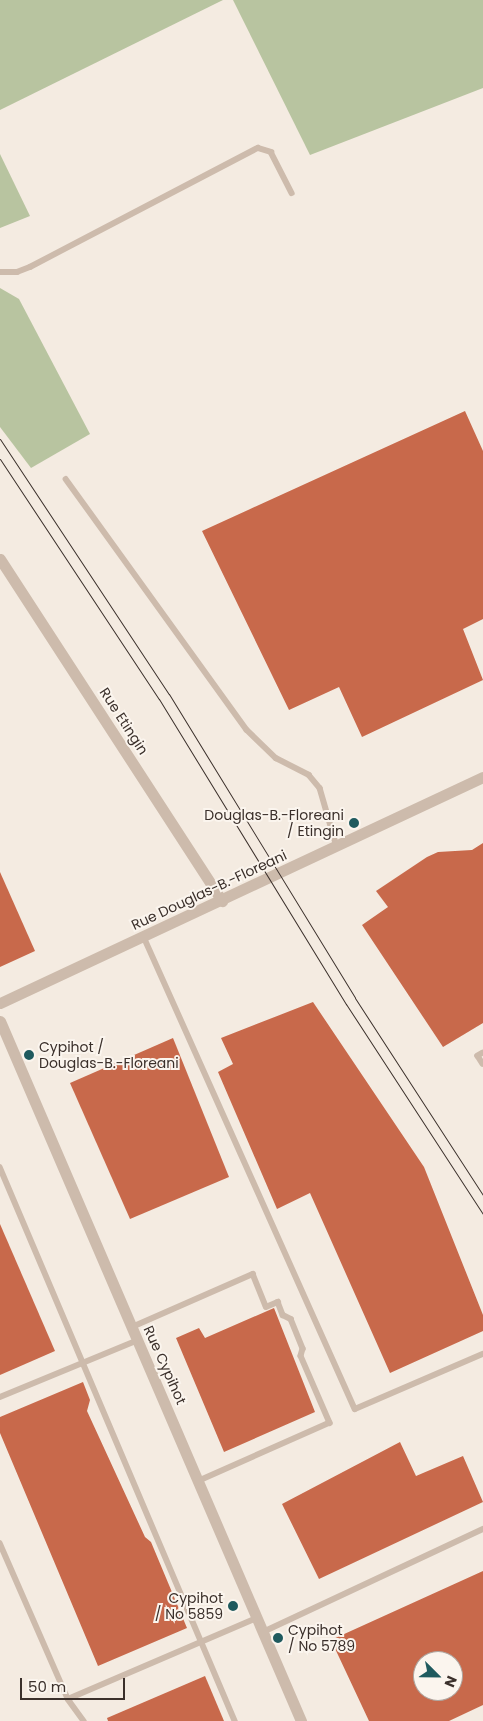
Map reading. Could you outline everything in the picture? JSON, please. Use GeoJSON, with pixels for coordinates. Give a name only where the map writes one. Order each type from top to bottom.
{"type":"FeatureCollection","features":[{"type":"Feature","properties":{"kind":"street","name":"Rue Etingin"},"geometry":{"type":"LineString","coordinates":[[0,560],[222,901]]}},
{"type":"Feature","properties":{"kind":"street","name":"Rue Douglas-B.-Floreani"},"geometry":{"type":"LineString","coordinates":[[0,1003],[337,848],[483,777]]}},
{"type":"Feature","properties":{"kind":"street","name":"Rue Cypihot"},"geometry":{"type":"LineString","coordinates":[[0,1022],[302,1721]]}},
{"type":"Feature","properties":{"kind":"lane"},"geometry":{"type":"LineString","coordinates":[[0,272],[17,272],[30,267],[258,148],[271,152],[292,193]]}},
{"type":"Feature","properties":{"kind":"lane"},"geometry":{"type":"LineString","coordinates":[[66,479],[247,730],[276,758],[309,775],[320,788],[337,848]]}},
{"type":"Feature","properties":{"kind":"lane"},"geometry":{"type":"LineString","coordinates":[[144,937],[355,1409],[483,1354]]}},
{"type":"Feature","properties":{"kind":"lane"},"geometry":{"type":"LineString","coordinates":[[483,1053],[478,1056],[483,1064]]}},
{"type":"Feature","properties":{"kind":"lane"},"geometry":{"type":"LineString","coordinates":[[0,1168],[235,1721]]}},
{"type":"Feature","properties":{"kind":"lane"},"geometry":{"type":"LineString","coordinates":[[132,1327],[254,1274],[266,1307],[278,1302],[283,1315],[291,1320],[303,1349],[301,1356],[330,1423],[199,1481]]}},
{"type":"Feature","properties":{"kind":"lane"},"geometry":{"type":"LineString","coordinates":[[0,1397],[138,1340]]}},
{"type":"Feature","properties":{"kind":"lane"},"geometry":{"type":"LineString","coordinates":[[263,1632],[483,1528]]}},
{"type":"Feature","properties":{"kind":"lane"},"geometry":{"type":"LineString","coordinates":[[0,1543],[68,1699],[84,1721]]}},
{"type":"Feature","properties":{"kind":"lane"},"geometry":{"type":"LineString","coordinates":[[68,1699],[257,1618]]}},
{"type":"Feature","properties":{"kind":"green space"},"geometry":{"type":"Polygon","coordinates":[[[0,0],[223,0],[0,110],[0,0]]]}},
{"type":"Feature","properties":{"kind":"green space"},"geometry":{"type":"Polygon","coordinates":[[[233,0],[483,0],[483,88],[310,155],[233,0]]]}},
{"type":"Feature","properties":{"kind":"green space"},"geometry":{"type":"Polygon","coordinates":[[[0,154],[30,216],[0,228],[0,154]]]}},
{"type":"Feature","properties":{"kind":"green space"},"geometry":{"type":"Polygon","coordinates":[[[0,288],[19,299],[90,434],[31,468],[0,427],[0,288]]]}},
{"type":"Feature","properties":{"kind":"building"},"geometry":{"type":"Polygon","coordinates":[[[465,411],[483,451],[483,619],[463,629],[483,680],[362,737],[339,687],[289,710],[202,531],[465,411]]]}},
{"type":"Feature","properties":{"kind":"building"},"geometry":{"type":"Polygon","coordinates":[[[483,843],[483,1023],[443,1047],[362,925],[388,907],[376,891],[427,857],[438,852],[472,850],[483,843]]]}},
{"type":"Feature","properties":{"kind":"building"},"geometry":{"type":"Polygon","coordinates":[[[0,872],[35,951],[0,967],[0,872]]]}},
{"type":"Feature","properties":{"kind":"building"},"geometry":{"type":"Polygon","coordinates":[[[313,1002],[424,1167],[483,1315],[483,1331],[390,1373],[310,1193],[277,1209],[218,1072],[233,1064],[221,1038],[313,1002]]]}},
{"type":"Feature","properties":{"kind":"building"},"geometry":{"type":"Polygon","coordinates":[[[173,1038],[229,1177],[130,1219],[70,1083],[173,1038]]]}},
{"type":"Feature","properties":{"kind":"building"},"geometry":{"type":"Polygon","coordinates":[[[0,1224],[55,1351],[0,1375],[0,1224]]]}},
{"type":"Feature","properties":{"kind":"building"},"geometry":{"type":"Polygon","coordinates":[[[274,1308],[315,1412],[224,1452],[176,1338],[199,1328],[205,1338],[274,1308]]]}},
{"type":"Feature","properties":{"kind":"building"},"geometry":{"type":"Polygon","coordinates":[[[83,1382],[90,1400],[87,1411],[145,1537],[151,1542],[187,1628],[98,1666],[0,1433],[0,1417],[83,1382]]]}},
{"type":"Feature","properties":{"kind":"building"},"geometry":{"type":"Polygon","coordinates":[[[400,1442],[416,1476],[463,1456],[483,1502],[319,1579],[282,1504],[400,1442]]]}},
{"type":"Feature","properties":{"kind":"building"},"geometry":{"type":"Polygon","coordinates":[[[483,1571],[483,1705],[449,1721],[369,1721],[331,1640],[483,1571]]]}},
{"type":"Feature","properties":{"kind":"building"},"geometry":{"type":"Polygon","coordinates":[[[205,1676],[224,1721],[108,1721],[107,1718],[205,1676]]]}},
{"type":"Feature","properties":{"kind":"tram line"},"geometry":{"type":"LineString","coordinates":[[0,439],[169,694],[355,998],[483,1195]]}},
{"type":"Feature","properties":{"kind":"tram line"},"geometry":{"type":"LineString","coordinates":[[0,459],[159,699],[346,1004],[483,1214]]}},
{"type":"Feature","properties":{"kind":"place","name":"Douglas-B.-Floreani / Etingin"},"geometry":{"type":"Point","coordinates":[354,823]}},
{"type":"Feature","properties":{"kind":"place","name":"Cypihot / Douglas-B.-Floreani"},"geometry":{"type":"Point","coordinates":[29,1055]}},
{"type":"Feature","properties":{"kind":"place","name":"Cypihot / No 5859"},"geometry":{"type":"Point","coordinates":[233,1606]}},
{"type":"Feature","properties":{"kind":"place","name":"Cypihot / No 5789"},"geometry":{"type":"Point","coordinates":[278,1638]}}]}
